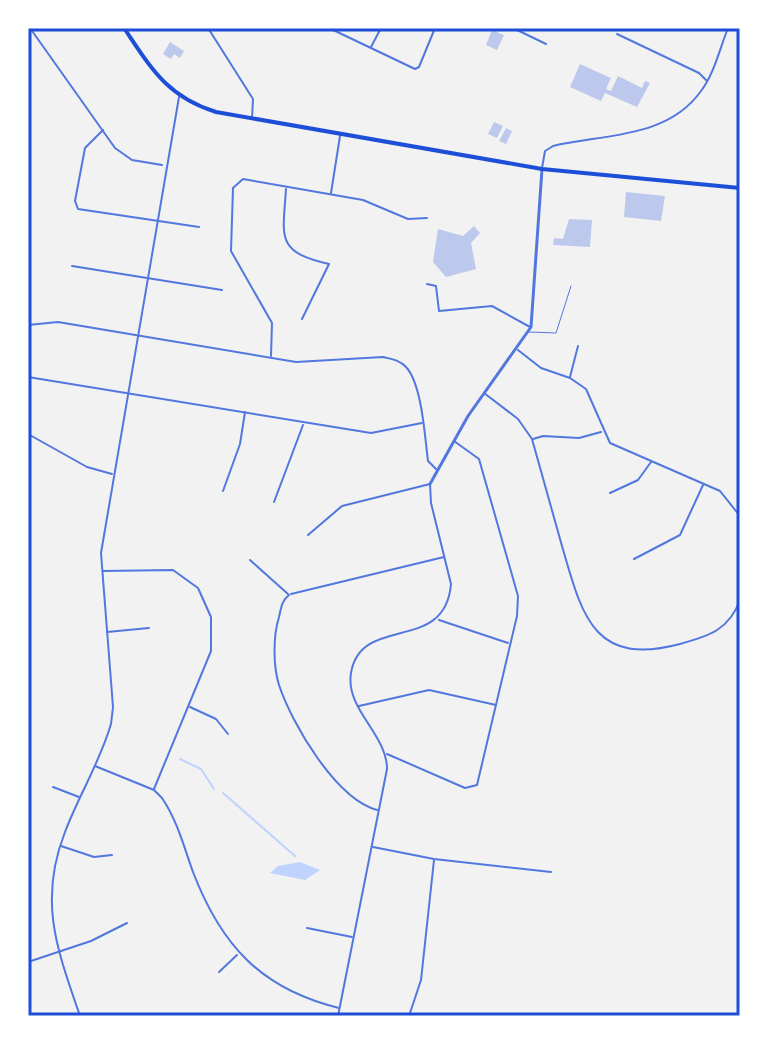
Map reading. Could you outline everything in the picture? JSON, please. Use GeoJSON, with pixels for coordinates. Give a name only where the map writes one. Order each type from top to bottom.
{"type":"FeatureCollection","features":[{"type":"Feature","properties":{"kind":"main road"},"geometry":{"type":"LineString","coordinates":[[124,28],[160,78],[179,97],[216,112],[542,169],[740,188]]}},
{"type":"Feature","properties":{"kind":"street"},"geometry":{"type":"LineString","coordinates":[[30,28],[124,156],[165,165]]}},
{"type":"Feature","properties":{"kind":"street"},"geometry":{"type":"LineString","coordinates":[[208,28],[253,99],[252,120]]}},
{"type":"Feature","properties":{"kind":"street"},"geometry":{"type":"LineString","coordinates":[[329,28],[415,69],[419,67],[435,28]]}},
{"type":"Feature","properties":{"kind":"street"},"geometry":{"type":"LineString","coordinates":[[371,48],[381,28]]}},
{"type":"Feature","properties":{"kind":"street"},"geometry":{"type":"LineString","coordinates":[[513,28],[546,44]]}},
{"type":"Feature","properties":{"kind":"street"},"geometry":{"type":"LineString","coordinates":[[338,1016],[387,769],[385,753],[358,706],[350,677],[361,650],[372,642],[425,627],[437,619],[450,597],[430,484],[436,469],[484,393],[530,330],[545,151],[553,146],[601,139],[671,119],[690,105],[707,81],[728,28]]}},
{"type":"Feature","properties":{"kind":"street"},"geometry":{"type":"LineString","coordinates":[[617,34],[699,73],[707,81]]}},
{"type":"Feature","properties":{"kind":"street"},"geometry":{"type":"LineString","coordinates":[[80,1016],[58,952],[50,890],[60,845],[106,741],[113,707],[101,571],[146,278],[179,97]]}},
{"type":"Feature","properties":{"kind":"street"},"geometry":{"type":"LineString","coordinates":[[103,130],[85,148],[75,201],[78,209],[199,227]]}},
{"type":"Feature","properties":{"kind":"street"},"geometry":{"type":"LineString","coordinates":[[331,194],[340,136]]}},
{"type":"Feature","properties":{"kind":"street"},"geometry":{"type":"LineString","coordinates":[[270,358],[272,323],[231,251],[233,188],[237,181],[243,179],[363,200],[408,219],[427,218]]}},
{"type":"Feature","properties":{"kind":"street"},"geometry":{"type":"LineString","coordinates":[[287,187],[283,238],[287,246],[301,258],[329,264],[302,319]]}},
{"type":"Feature","properties":{"kind":"street"},"geometry":{"type":"LineString","coordinates":[[72,266],[222,290]]}},
{"type":"Feature","properties":{"kind":"street"},"geometry":{"type":"LineString","coordinates":[[427,284],[436,287],[439,311],[494,306],[530,330]]}},
{"type":"Feature","properties":{"kind":"street"},"geometry":{"type":"LineString","coordinates":[[28,325],[58,322],[296,362],[383,357],[396,360],[410,373],[423,422],[428,461],[436,469]]}},
{"type":"Feature","properties":{"kind":"street"},"geometry":{"type":"LineString","coordinates":[[570,378],[578,346]]}},
{"type":"Feature","properties":{"kind":"street"},"geometry":{"type":"LineString","coordinates":[[517,350],[541,368],[570,378],[591,396],[602,432],[616,447],[720,491],[739,514]]}},
{"type":"Feature","properties":{"kind":"street"},"geometry":{"type":"LineString","coordinates":[[28,377],[371,433],[423,422]]}},
{"type":"Feature","properties":{"kind":"street"},"geometry":{"type":"LineString","coordinates":[[484,393],[518,419],[532,439],[585,618],[614,645],[656,651],[716,633],[728,624],[740,600]]}},
{"type":"Feature","properties":{"kind":"street"},"geometry":{"type":"LineString","coordinates":[[223,491],[240,444],[245,412]]}},
{"type":"Feature","properties":{"kind":"street"},"geometry":{"type":"LineString","coordinates":[[274,502],[304,422]]}},
{"type":"Feature","properties":{"kind":"street"},"geometry":{"type":"LineString","coordinates":[[532,439],[543,436],[579,438],[602,432]]}},
{"type":"Feature","properties":{"kind":"street"},"geometry":{"type":"LineString","coordinates":[[28,434],[87,467],[114,474]]}},
{"type":"Feature","properties":{"kind":"street"},"geometry":{"type":"LineString","coordinates":[[385,753],[471,788],[480,778],[519,606],[479,459],[453,441]]}},
{"type":"Feature","properties":{"kind":"street"},"geometry":{"type":"LineString","coordinates":[[610,493],[638,480],[651,462]]}},
{"type":"Feature","properties":{"kind":"street"},"geometry":{"type":"LineString","coordinates":[[308,535],[342,506],[430,484]]}},
{"type":"Feature","properties":{"kind":"street"},"geometry":{"type":"LineString","coordinates":[[634,559],[672,542],[680,535],[704,484]]}},
{"type":"Feature","properties":{"kind":"street"},"geometry":{"type":"LineString","coordinates":[[378,810],[361,802],[329,774],[279,684],[276,627],[284,599],[289,595],[445,557]]}},
{"type":"Feature","properties":{"kind":"street"},"geometry":{"type":"LineString","coordinates":[[250,560],[289,595]]}},
{"type":"Feature","properties":{"kind":"street"},"geometry":{"type":"LineString","coordinates":[[101,571],[173,570],[198,588],[211,617],[211,651],[154,790]]}},
{"type":"Feature","properties":{"kind":"street"},"geometry":{"type":"LineString","coordinates":[[437,619],[510,644]]}},
{"type":"Feature","properties":{"kind":"street"},"geometry":{"type":"LineString","coordinates":[[107,632],[149,628]]}},
{"type":"Feature","properties":{"kind":"street"},"geometry":{"type":"LineString","coordinates":[[358,706],[429,690],[496,705]]}},
{"type":"Feature","properties":{"kind":"street"},"geometry":{"type":"LineString","coordinates":[[189,706],[216,719],[228,734]]}},
{"type":"Feature","properties":{"kind":"street"},"geometry":{"type":"LineString","coordinates":[[95,766],[154,790],[168,807],[209,911],[238,954],[284,988],[340,1009]]}},
{"type":"Feature","properties":{"kind":"street"},"geometry":{"type":"LineString","coordinates":[[53,787],[80,798]]}},
{"type":"Feature","properties":{"kind":"street"},"geometry":{"type":"LineString","coordinates":[[60,845],[94,857],[112,855]]}},
{"type":"Feature","properties":{"kind":"street"},"geometry":{"type":"LineString","coordinates":[[372,846],[434,859],[551,872]]}},
{"type":"Feature","properties":{"kind":"street"},"geometry":{"type":"LineString","coordinates":[[409,1016],[421,980],[434,859]]}},
{"type":"Feature","properties":{"kind":"street"},"geometry":{"type":"LineString","coordinates":[[31,961],[91,941],[127,923]]}},
{"type":"Feature","properties":{"kind":"street"},"geometry":{"type":"LineString","coordinates":[[307,928],[354,937]]}},
{"type":"Feature","properties":{"kind":"street"},"geometry":{"type":"LineString","coordinates":[[219,972],[238,954]]}},
{"type":"Feature","properties":{"kind":"lane"},"geometry":{"type":"LineString","coordinates":[[530,330],[552,336],[556,333],[571,286]]}},
{"type":"Feature","properties":{"kind":"water"},"geometry":{"type":"Polygon","coordinates":[[[300,862],[320,870],[305,880],[270,873],[278,866],[300,862]]]}},
{"type":"Feature","properties":{"kind":"building"},"geometry":{"type":"Polygon","coordinates":[[[492,30],[504,35],[497,50],[486,45],[492,30]]]}},
{"type":"Feature","properties":{"kind":"building"},"geometry":{"type":"Polygon","coordinates":[[[170,42],[184,51],[180,58],[174,54],[171,59],[163,54],[170,42]]]}},
{"type":"Feature","properties":{"kind":"building"},"geometry":{"type":"Polygon","coordinates":[[[580,64],[611,78],[606,89],[611,91],[618,76],[642,88],[645,81],[650,83],[637,107],[605,93],[601,101],[570,87],[580,64]]]}},
{"type":"Feature","properties":{"kind":"building"},"geometry":{"type":"Polygon","coordinates":[[[494,122],[503,126],[497,138],[488,134],[494,122]]]}},
{"type":"Feature","properties":{"kind":"building"},"geometry":{"type":"Polygon","coordinates":[[[506,128],[512,131],[506,144],[499,141],[506,128]]]}},
{"type":"Feature","properties":{"kind":"building"},"geometry":{"type":"Polygon","coordinates":[[[626,192],[665,196],[661,221],[624,217],[626,192]]]}},
{"type":"Feature","properties":{"kind":"building"},"geometry":{"type":"Polygon","coordinates":[[[569,219],[592,220],[590,247],[553,245],[554,238],[563,239],[569,219]]]}},
{"type":"Feature","properties":{"kind":"building"},"geometry":{"type":"Polygon","coordinates":[[[474,226],[480,233],[471,243],[476,269],[446,277],[433,262],[438,229],[463,236],[474,226]]]}},
{"type":"Feature","properties":{"kind":"waterway"},"geometry":{"type":"LineString","coordinates":[[180,759],[201,769],[214,789]]}},
{"type":"Feature","properties":{"kind":"waterway"},"geometry":{"type":"LineString","coordinates":[[223,793],[295,856]]}}]}
